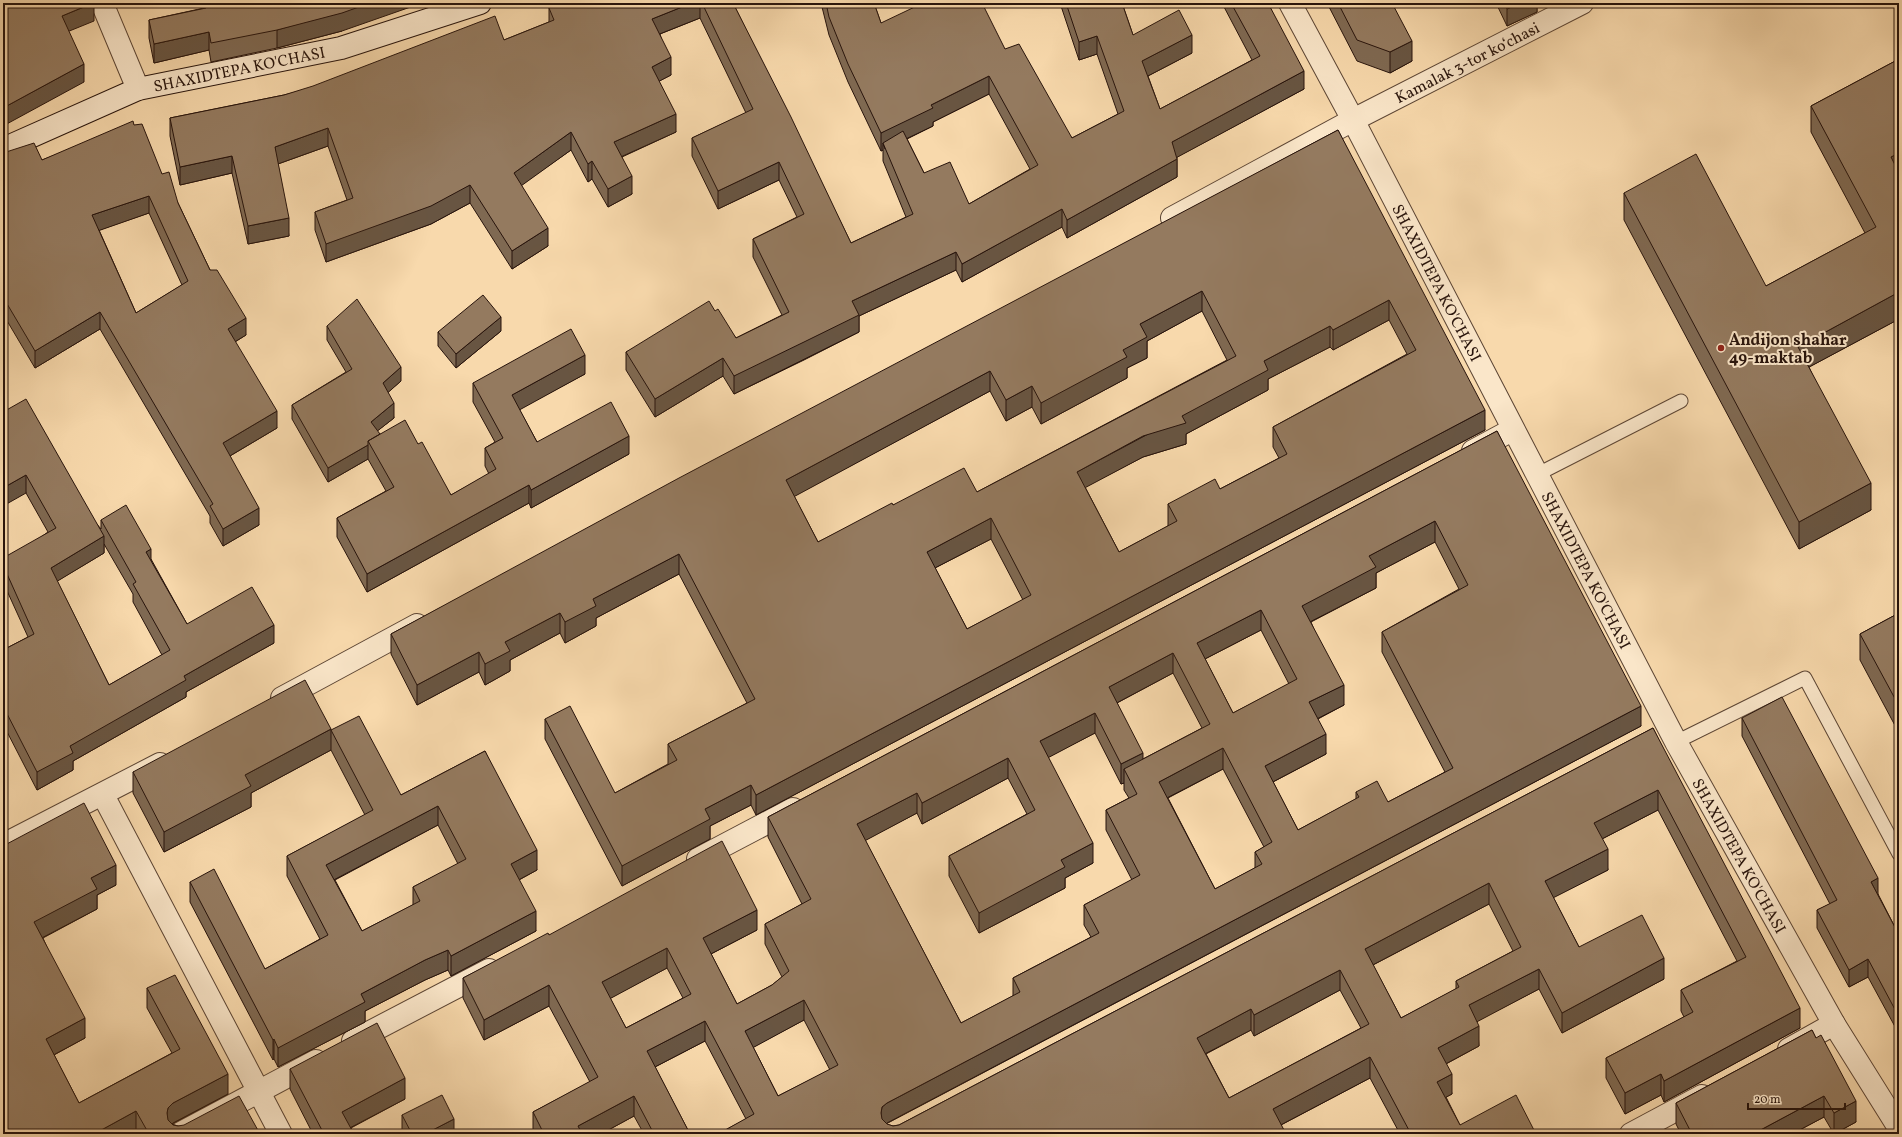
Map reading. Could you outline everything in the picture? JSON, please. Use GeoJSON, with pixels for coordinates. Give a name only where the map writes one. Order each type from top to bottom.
{"type":"FeatureCollection","features":[{"type":"Feature","properties":{"kind":"street"},"geometry":{"type":"LineString","coordinates":[[102,3],[138,90]]}},
{"type":"Feature","properties":{"kind":"street","name":"SHAXIDTEPA KO'CHASI"},"geometry":{"type":"LineString","coordinates":[[3,149],[138,90],[341,48],[480,3]]}},
{"type":"Feature","properties":{"kind":"street","name":"SHAXIDTEPA KO'CHASI"},"geometry":{"type":"LineString","coordinates":[[1290,3],[1353,120],[1512,430],[1672,734],[1834,1024],[1899,1128]]}},
{"type":"Feature","properties":{"kind":"street","name":"Kamalak 3-tor koʻchasi"},"geometry":{"type":"LineString","coordinates":[[1156,226],[1353,120],[1582,3]]}},
{"type":"Feature","properties":{"kind":"street"},"geometry":{"type":"LineString","coordinates":[[1456,459],[1512,430]]}},
{"type":"Feature","properties":{"kind":"street"},"geometry":{"type":"LineString","coordinates":[[265,708],[433,617]]}},
{"type":"Feature","properties":{"kind":"street"},"geometry":{"type":"LineString","coordinates":[[1646,737],[1672,734]]}},
{"type":"Feature","properties":{"kind":"street"},"geometry":{"type":"LineString","coordinates":[[3,845],[103,795],[180,753]]}},
{"type":"Feature","properties":{"kind":"street"},"geometry":{"type":"LineString","coordinates":[[103,795],[282,1134]]}},
{"type":"Feature","properties":{"kind":"street"},"geometry":{"type":"LineString","coordinates":[[681,868],[808,801]]}},
{"type":"Feature","properties":{"kind":"street"},"geometry":{"type":"LineString","coordinates":[[179,1134],[505,961]]}},
{"type":"Feature","properties":{"kind":"street"},"geometry":{"type":"LineString","coordinates":[[1771,1058],[1834,1024]]}},
{"type":"Feature","properties":{"kind":"street"},"geometry":{"type":"LineString","coordinates":[[1631,1134],[1722,1085]]}},
{"type":"Feature","properties":{"kind":"lane"},"geometry":{"type":"LineString","coordinates":[[1536,476],[1681,401]]}},
{"type":"Feature","properties":{"kind":"lane"},"geometry":{"type":"LineString","coordinates":[[1672,734],[1805,678],[1899,854]]}},
{"type":"Feature","properties":{"kind":"building"},"geometry":{"type":"Polygon","coordinates":[[[3,3],[93,3],[62,16],[84,64],[3,108],[3,3]]]}},
{"type":"Feature","properties":{"kind":"building"},"geometry":{"type":"Polygon","coordinates":[[[205,3],[255,3],[256,5],[264,3],[370,3],[342,13],[277,30],[211,43],[209,32],[154,44],[149,20],[206,8],[205,3]]]}},
{"type":"Feature","properties":{"kind":"building"},"geometry":{"type":"Polygon","coordinates":[[[563,3],[692,3],[652,19],[671,57],[652,67],[676,114],[614,142],[632,176],[608,189],[592,161],[588,164],[571,132],[514,173],[548,228],[512,251],[470,185],[431,206],[326,244],[315,212],[353,198],[328,128],[275,147],[289,218],[248,226],[232,156],[180,167],[170,118],[284,95],[313,86],[495,16],[504,40],[554,20],[549,8],[563,3]]]}},
{"type":"Feature","properties":{"kind":"building"},"geometry":{"type":"Polygon","coordinates":[[[702,3],[733,3],[791,117],[851,243],[913,214],[883,143],[903,131],[924,173],[950,162],[969,204],[1038,165],[989,76],[931,105],[933,108],[881,133],[848,64],[829,17],[826,3],[874,3],[881,23],[923,3],[982,3],[1005,49],[1019,44],[1072,138],[1124,111],[1097,36],[1079,42],[1066,3],[1122,3],[1133,35],[1179,10],[1192,35],[1142,61],[1160,109],[1260,56],[1231,3],[1268,3],[1304,71],[1172,142],[1177,159],[1067,220],[1062,209],[962,264],[956,252],[852,301],[859,315],[804,342],[734,376],[723,358],[655,399],[626,352],[709,301],[715,311],[718,309],[736,338],[789,312],[753,239],[804,214],[779,162],[718,191],[692,138],[753,109],[702,3]]]}},
{"type":"Feature","properties":{"kind":"building"},"geometry":{"type":"Polygon","coordinates":[[[1338,3],[1392,3],[1412,41],[1390,52],[1357,40],[1338,3]]]}},
{"type":"Feature","properties":{"kind":"building"},"geometry":{"type":"Polygon","coordinates":[[[1504,3],[1520,3],[1507,9],[1504,3]]]}},
{"type":"Feature","properties":{"kind":"building"},"geometry":{"type":"Polygon","coordinates":[[[1899,59],[1899,153],[1891,157],[1899,173],[1899,292],[1798,347],[1871,483],[1799,522],[1624,193],[1696,154],[1766,286],[1876,227],[1811,106],[1899,59]]]}},
{"type":"Feature","properties":{"kind":"building"},"geometry":{"type":"Polygon","coordinates":[[[133,121],[134,125],[142,124],[162,174],[169,172],[178,203],[210,270],[217,270],[246,318],[228,329],[277,411],[223,443],[259,508],[223,529],[210,506],[213,504],[100,312],[35,351],[3,297],[3,153],[34,143],[42,160],[133,121]],[[149,196],[92,215],[136,313],[188,281],[149,196]]]}},
{"type":"Feature","properties":{"kind":"building"},"geometry":{"type":"Polygon","coordinates":[[[1338,130],[1485,410],[756,795],[751,785],[705,809],[710,819],[622,866],[545,719],[570,706],[615,793],[677,760],[668,744],[755,699],[679,554],[593,599],[596,606],[565,622],[560,613],[505,642],[510,651],[485,664],[479,652],[417,685],[391,634],[679,478],[1338,130]],[[1202,291],[1140,324],[1147,337],[1123,350],[1127,357],[1041,403],[1032,386],[1006,400],[990,371],[786,480],[818,542],[892,503],[893,505],[964,468],[977,492],[1236,356],[1202,291]],[[1389,300],[1333,330],[1330,326],[1264,361],[1268,370],[1182,416],[1186,423],[1143,436],[1077,472],[1119,552],[1177,521],[1168,504],[1215,479],[1220,489],[1287,454],[1273,427],[1416,350],[1389,300]],[[991,518],[927,552],[967,629],[1031,595],[991,518]]]}},
{"type":"Feature","properties":{"kind":"building"},"geometry":{"type":"Polygon","coordinates":[[[483,295],[501,317],[456,354],[438,332],[483,295]]]}},
{"type":"Feature","properties":{"kind":"building"},"geometry":{"type":"Polygon","coordinates":[[[357,299],[401,367],[383,383],[394,403],[371,422],[380,434],[368,441],[368,445],[328,468],[292,405],[352,369],[327,326],[357,299]]]}},
{"type":"Feature","properties":{"kind":"building"},"geometry":{"type":"Polygon","coordinates":[[[571,329],[585,355],[512,395],[537,442],[611,402],[629,436],[531,490],[529,485],[367,574],[337,518],[394,487],[368,441],[405,420],[418,444],[422,442],[451,495],[496,469],[485,448],[503,438],[473,383],[571,329]]]}},
{"type":"Feature","properties":{"kind":"building"},"geometry":{"type":"Polygon","coordinates":[[[26,399],[104,536],[51,568],[109,685],[170,650],[133,584],[136,582],[101,520],[126,505],[151,549],[146,552],[187,624],[252,587],[274,625],[184,676],[186,680],[70,746],[73,753],[37,772],[3,706],[3,650],[34,634],[3,565],[3,558],[56,528],[26,475],[3,488],[3,412],[26,399]]]}},
{"type":"Feature","properties":{"kind":"building"},"geometry":{"type":"Polygon","coordinates":[[[1497,431],[1641,706],[887,1103],[882,1107],[882,1119],[887,1124],[893,1126],[899,1125],[1653,728],[1800,1008],[1664,1081],[1661,1074],[1625,1093],[1606,1058],[1693,1012],[1681,990],[1746,957],[1658,790],[1594,823],[1608,849],[1545,881],[1579,947],[1642,915],[1664,958],[1562,1013],[1539,969],[1469,1005],[1479,1026],[1438,1048],[1452,1074],[1437,1082],[1460,1125],[1516,1095],[1536,1134],[1411,1134],[1370,1057],[1273,1109],[1284,1130],[1278,1134],[718,1134],[754,1114],[705,1021],[647,1051],[690,1134],[654,1134],[634,1096],[578,1126],[582,1134],[544,1134],[533,1112],[598,1077],[549,985],[484,1020],[463,978],[548,933],[549,935],[722,841],[757,910],[703,938],[737,1004],[772,985],[789,971],[765,924],[811,899],[768,817],[1497,431]],[[1435,521],[1369,556],[1376,567],[1302,606],[1344,685],[1309,702],[1326,734],[1265,766],[1298,830],[1359,797],[1356,792],[1377,781],[1388,802],[1453,768],[1382,632],[1468,585],[1435,521]],[[1261,610],[1197,643],[1233,713],[1297,679],[1261,610]],[[1173,653],[1109,687],[1143,753],[1121,764],[1095,713],[1040,741],[1093,843],[1061,860],[1065,867],[979,913],[949,856],[1035,810],[1008,758],[922,803],[917,793],[857,824],[961,1023],[1020,992],[1013,978],[1099,933],[1084,905],[1140,875],[1106,810],[1137,794],[1124,769],[1210,724],[1173,653]],[[1223,748],[1159,782],[1215,889],[1262,864],[1255,852],[1272,842],[1223,748]],[[1489,883],[1365,949],[1401,1018],[1459,987],[1456,981],[1521,947],[1489,883]],[[667,948],[602,982],[626,1028],[691,994],[667,948]],[[1340,970],[1254,1015],[1251,1009],[1197,1038],[1229,1098],[1369,1024],[1340,970]],[[804,1000],[745,1031],[778,1096],[838,1065],[804,1000]]]}},
{"type":"Feature","properties":{"kind":"building"},"geometry":{"type":"Polygon","coordinates":[[[1899,613],[1899,706],[1860,634],[1899,613]]]}},
{"type":"Feature","properties":{"kind":"building"},"geometry":{"type":"Polygon","coordinates":[[[305,680],[331,729],[245,775],[251,786],[164,832],[133,772],[305,680]]]}},
{"type":"Feature","properties":{"kind":"building"},"geometry":{"type":"Polygon","coordinates":[[[1782,697],[1878,878],[1871,882],[1899,935],[1899,1017],[1868,959],[1849,970],[1817,910],[1837,900],[1742,718],[1782,697]]]}},
{"type":"Feature","properties":{"kind":"building"},"geometry":{"type":"Polygon","coordinates":[[[359,716],[401,795],[485,751],[537,850],[511,864],[536,911],[451,956],[448,950],[425,960],[361,994],[365,1002],[278,1048],[190,882],[214,869],[265,969],[328,935],[287,856],[373,810],[331,730],[359,716]],[[438,806],[326,865],[362,931],[420,901],[413,887],[466,859],[438,806]]]}},
{"type":"Feature","properties":{"kind":"building"},"geometry":{"type":"Polygon","coordinates":[[[84,803],[116,865],[91,878],[97,889],[34,922],[85,1018],[46,1039],[79,1103],[180,1049],[147,988],[175,975],[228,1074],[173,1103],[168,1108],[168,1120],[173,1125],[184,1125],[239,1096],[260,1134],[149,1134],[136,1111],[94,1134],[3,1134],[3,846],[84,803]]]}},
{"type":"Feature","properties":{"kind":"building"},"geometry":{"type":"Polygon","coordinates":[[[377,1023],[405,1078],[342,1112],[354,1134],[324,1134],[290,1069],[377,1023]]]}},
{"type":"Feature","properties":{"kind":"building"},"geometry":{"type":"Polygon","coordinates":[[[1812,1030],[1816,1038],[1821,1035],[1856,1101],[1834,1113],[1824,1096],[1753,1134],[1692,1134],[1676,1103],[1812,1030]]]}},
{"type":"Feature","properties":{"kind":"building"},"geometry":{"type":"Polygon","coordinates":[[[442,1095],[454,1119],[425,1134],[412,1134],[402,1115],[442,1095]]]}},
{"type":"Feature","properties":{"kind":"place","name":"Andijon shahar 49-maktab"},"geometry":{"type":"Point","coordinates":[1721,348]}}]}
